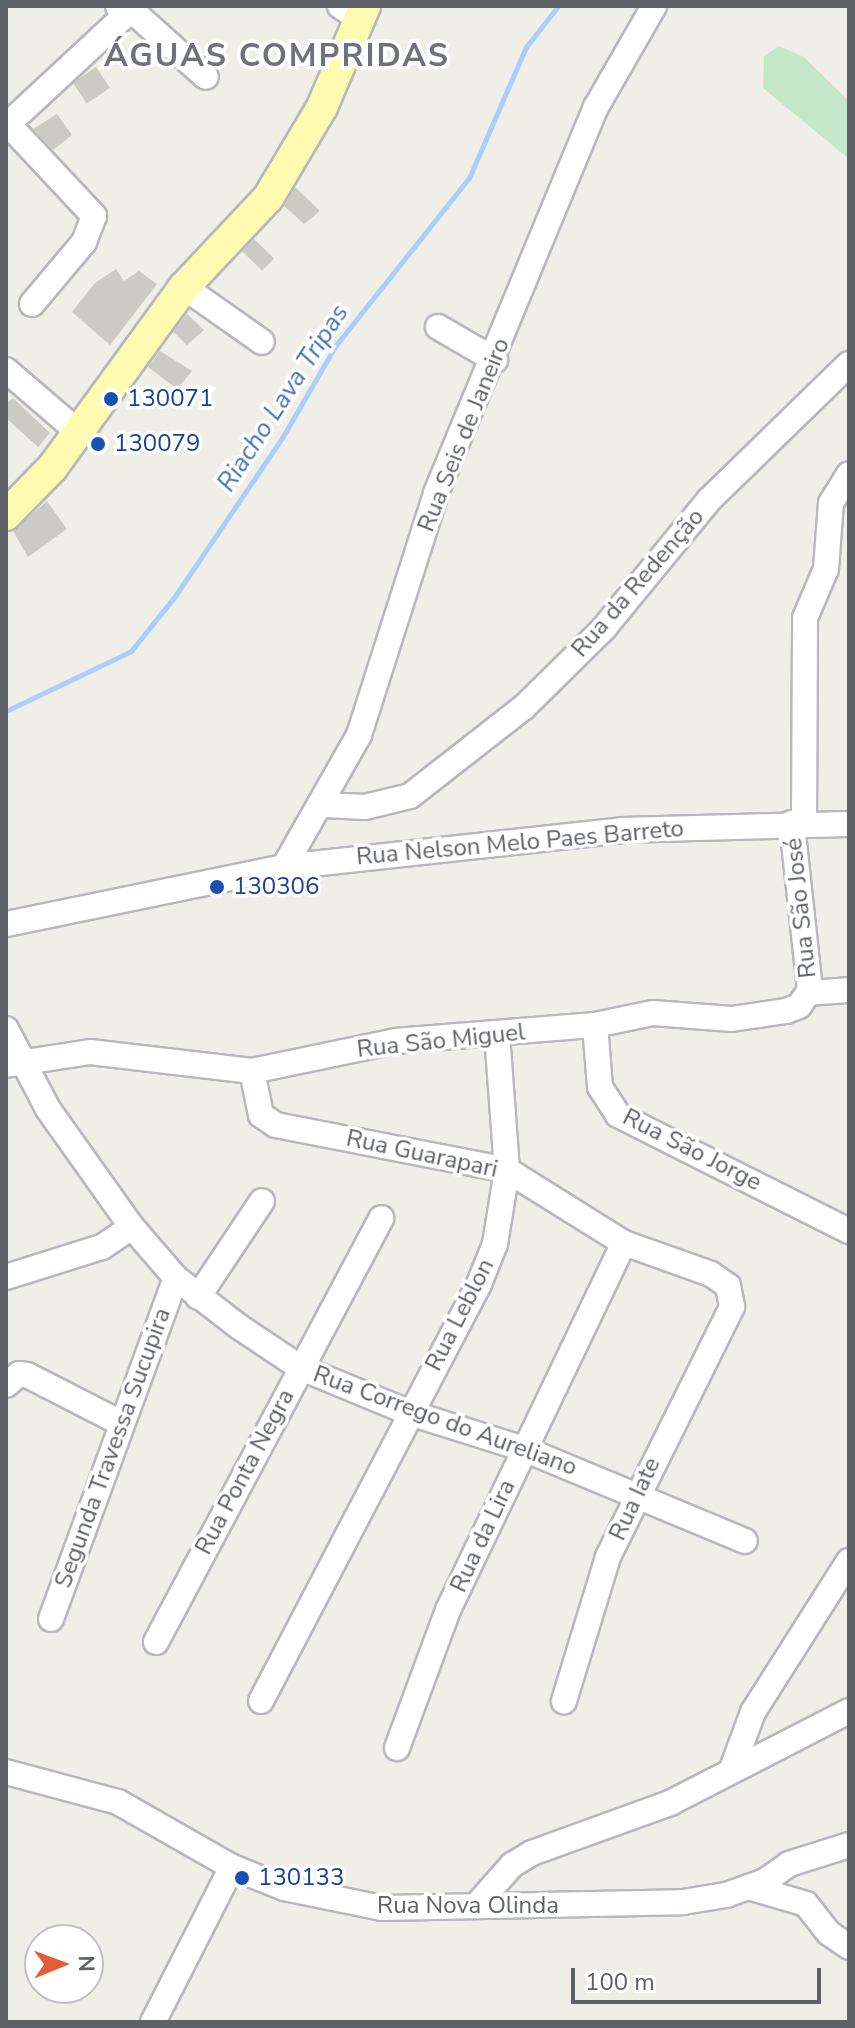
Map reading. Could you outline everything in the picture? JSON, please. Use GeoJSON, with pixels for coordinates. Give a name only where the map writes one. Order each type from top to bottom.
{"type":"FeatureCollection","features":[{"type":"Feature","properties":{"kind":"main road"},"geometry":{"type":"LineString","coordinates":[[6,515],[37,486],[184,287],[268,198],[322,107],[354,10]]}},
{"type":"Feature","properties":{"kind":"street","name":"Rua Seis de Janeiro"},"geometry":{"type":"LineString","coordinates":[[284,867],[324,805],[359,735],[436,493],[495,360],[591,119],[654,6]]}},
{"type":"Feature","properties":{"kind":"street"},"geometry":{"type":"LineString","coordinates":[[32,304],[84,242],[94,216],[7,125],[127,7],[206,77]]}},
{"type":"Feature","properties":{"kind":"street"},"geometry":{"type":"LineString","coordinates":[[184,287],[262,342]]}},
{"type":"Feature","properties":{"kind":"street"},"geometry":{"type":"LineString","coordinates":[[438,327],[495,360]]}},
{"type":"Feature","properties":{"kind":"street","name":"Rua da Redenção"},"geometry":{"type":"LineString","coordinates":[[324,805],[365,807],[410,796],[524,707],[604,628],[709,500],[849,364]]}},
{"type":"Feature","properties":{"kind":"street"},"geometry":{"type":"LineString","coordinates":[[6,370],[78,432]]}},
{"type":"Feature","properties":{"kind":"street","name":"Rua São José"},"geometry":{"type":"LineString","coordinates":[[809,993],[798,823],[805,618],[826,569],[831,503],[849,474]]}},
{"type":"Feature","properties":{"kind":"street","name":"Rua Nelson Melo Paes Barreto"},"geometry":{"type":"LineString","coordinates":[[6,924],[284,867],[622,830],[849,824]]}},
{"type":"Feature","properties":{"kind":"street"},"geometry":{"type":"LineString","coordinates":[[809,993],[849,990]]}},
{"type":"Feature","properties":{"kind":"street","name":"Rua São Miguel"},"geometry":{"type":"LineString","coordinates":[[13,1065],[90,1052],[252,1071],[395,1041],[595,1025],[653,1013],[717,1019],[762,1015],[799,1006],[809,993]]}},
{"type":"Feature","properties":{"kind":"street","name":"Rua São Jorge"},"geometry":{"type":"LineString","coordinates":[[595,1025],[600,1087],[618,1115],[849,1231]]}},
{"type":"Feature","properties":{"kind":"street","name":"Rua Corrego do Aureliano"},"geometry":{"type":"LineString","coordinates":[[6,1029],[13,1065],[132,1227],[176,1278],[198,1297],[301,1368],[410,1413],[524,1449],[636,1493],[745,1541]]}},
{"type":"Feature","properties":{"kind":"street","name":"Rua Leblon"},"geometry":{"type":"LineString","coordinates":[[261,1701],[479,1284],[495,1244],[507,1170],[497,1034]]}},
{"type":"Feature","properties":{"kind":"street","name":"Rua Guarapari"},"geometry":{"type":"LineString","coordinates":[[252,1071],[261,1115],[304,1131],[507,1170],[624,1243],[721,1279],[732,1307]]}},
{"type":"Feature","properties":{"kind":"street"},"geometry":{"type":"LineString","coordinates":[[198,1297],[262,1201]]}},
{"type":"Feature","properties":{"kind":"street","name":"Rua Ponta Negra"},"geometry":{"type":"LineString","coordinates":[[156,1642],[381,1218]]}},
{"type":"Feature","properties":{"kind":"street"},"geometry":{"type":"LineString","coordinates":[[6,1277],[102,1247],[132,1227]]}},
{"type":"Feature","properties":{"kind":"street","name":"Rua da Lira"},"geometry":{"type":"LineString","coordinates":[[397,1748],[448,1610],[524,1449],[560,1384],[624,1243]]}},
{"type":"Feature","properties":{"kind":"street","name":"Segunda Travessa Sucupira"},"geometry":{"type":"LineString","coordinates":[[51,1619],[176,1278]]}},
{"type":"Feature","properties":{"kind":"street","name":"Rua Iate"},"geometry":{"type":"LineString","coordinates":[[564,1701],[608,1557],[636,1493],[732,1307]]}},
{"type":"Feature","properties":{"kind":"street"},"geometry":{"type":"LineString","coordinates":[[6,1385],[19,1374],[27,1375],[121,1423]]}},
{"type":"Feature","properties":{"kind":"street"},"geometry":{"type":"LineString","coordinates":[[732,1769],[753,1712],[849,1561]]}},
{"type":"Feature","properties":{"kind":"street"},"geometry":{"type":"LineString","coordinates":[[476,1906],[512,1865],[532,1853],[643,1814],[849,1711]]}},
{"type":"Feature","properties":{"kind":"street","name":"Rua Nova Olinda"},"geometry":{"type":"LineString","coordinates":[[6,1772],[118,1802],[232,1867],[284,1888],[340,1902],[382,1908],[648,1905],[748,1887],[789,1864],[849,1845]]}},
{"type":"Feature","properties":{"kind":"street"},"geometry":{"type":"LineString","coordinates":[[153,2022],[232,1867]]}},
{"type":"Feature","properties":{"kind":"street"},"geometry":{"type":"LineString","coordinates":[[748,1887],[806,1904],[829,1933],[849,1947]]}},
{"type":"Feature","properties":{"kind":"green space"},"geometry":{"type":"Polygon","coordinates":[[[779,46],[804,57],[849,101],[849,159],[763,88],[764,56],[779,46]]]}},
{"type":"Feature","properties":{"kind":"building"},"geometry":{"type":"Polygon","coordinates":[[[96,67],[110,88],[87,103],[73,83],[96,67]]]}},
{"type":"Feature","properties":{"kind":"building"},"geometry":{"type":"Polygon","coordinates":[[[57,114],[72,135],[53,150],[33,129],[57,114]]]}},
{"type":"Feature","properties":{"kind":"building"},"geometry":{"type":"Polygon","coordinates":[[[295,187],[320,211],[304,224],[284,206],[295,187]]]}},
{"type":"Feature","properties":{"kind":"building"},"geometry":{"type":"Polygon","coordinates":[[[254,239],[274,258],[262,271],[242,251],[254,239]]]}},
{"type":"Feature","properties":{"kind":"building"},"geometry":{"type":"Polygon","coordinates":[[[116,269],[124,281],[139,271],[157,284],[110,345],[72,312],[95,283],[116,269]]]}},
{"type":"Feature","properties":{"kind":"building"},"geometry":{"type":"Polygon","coordinates":[[[187,314],[204,330],[187,345],[173,332],[187,314]]]}},
{"type":"Feature","properties":{"kind":"building"},"geometry":{"type":"Polygon","coordinates":[[[160,351],[192,371],[177,389],[148,367],[160,351]]]}},
{"type":"Feature","properties":{"kind":"building"},"geometry":{"type":"Polygon","coordinates":[[[13,398],[50,433],[38,447],[6,418],[6,404],[13,398]]]}},
{"type":"Feature","properties":{"kind":"building"},"geometry":{"type":"Polygon","coordinates":[[[47,501],[67,529],[28,557],[13,531],[47,501]]]}},
{"type":"Feature","properties":{"kind":"waterway","name":"Riacho Lava Tripas"},"geometry":{"type":"LineString","coordinates":[[6,711],[131,651],[175,596],[282,438],[336,345],[469,178],[526,47],[558,6]]}},
{"type":"Feature","properties":{"kind":"place","name":"130071"},"geometry":{"type":"Point","coordinates":[111,399]}},
{"type":"Feature","properties":{"kind":"place","name":"130079"},"geometry":{"type":"Point","coordinates":[98,444]}},
{"type":"Feature","properties":{"kind":"place","name":"130306"},"geometry":{"type":"Point","coordinates":[217,887]}},
{"type":"Feature","properties":{"kind":"place","name":"130133"},"geometry":{"type":"Point","coordinates":[242,1878]}},
{"type":"Feature","properties":{"kind":"district","name":"ÁGUAS COMPRIDAS"},"geometry":{"type":"Point","coordinates":[277,56]}}]}
